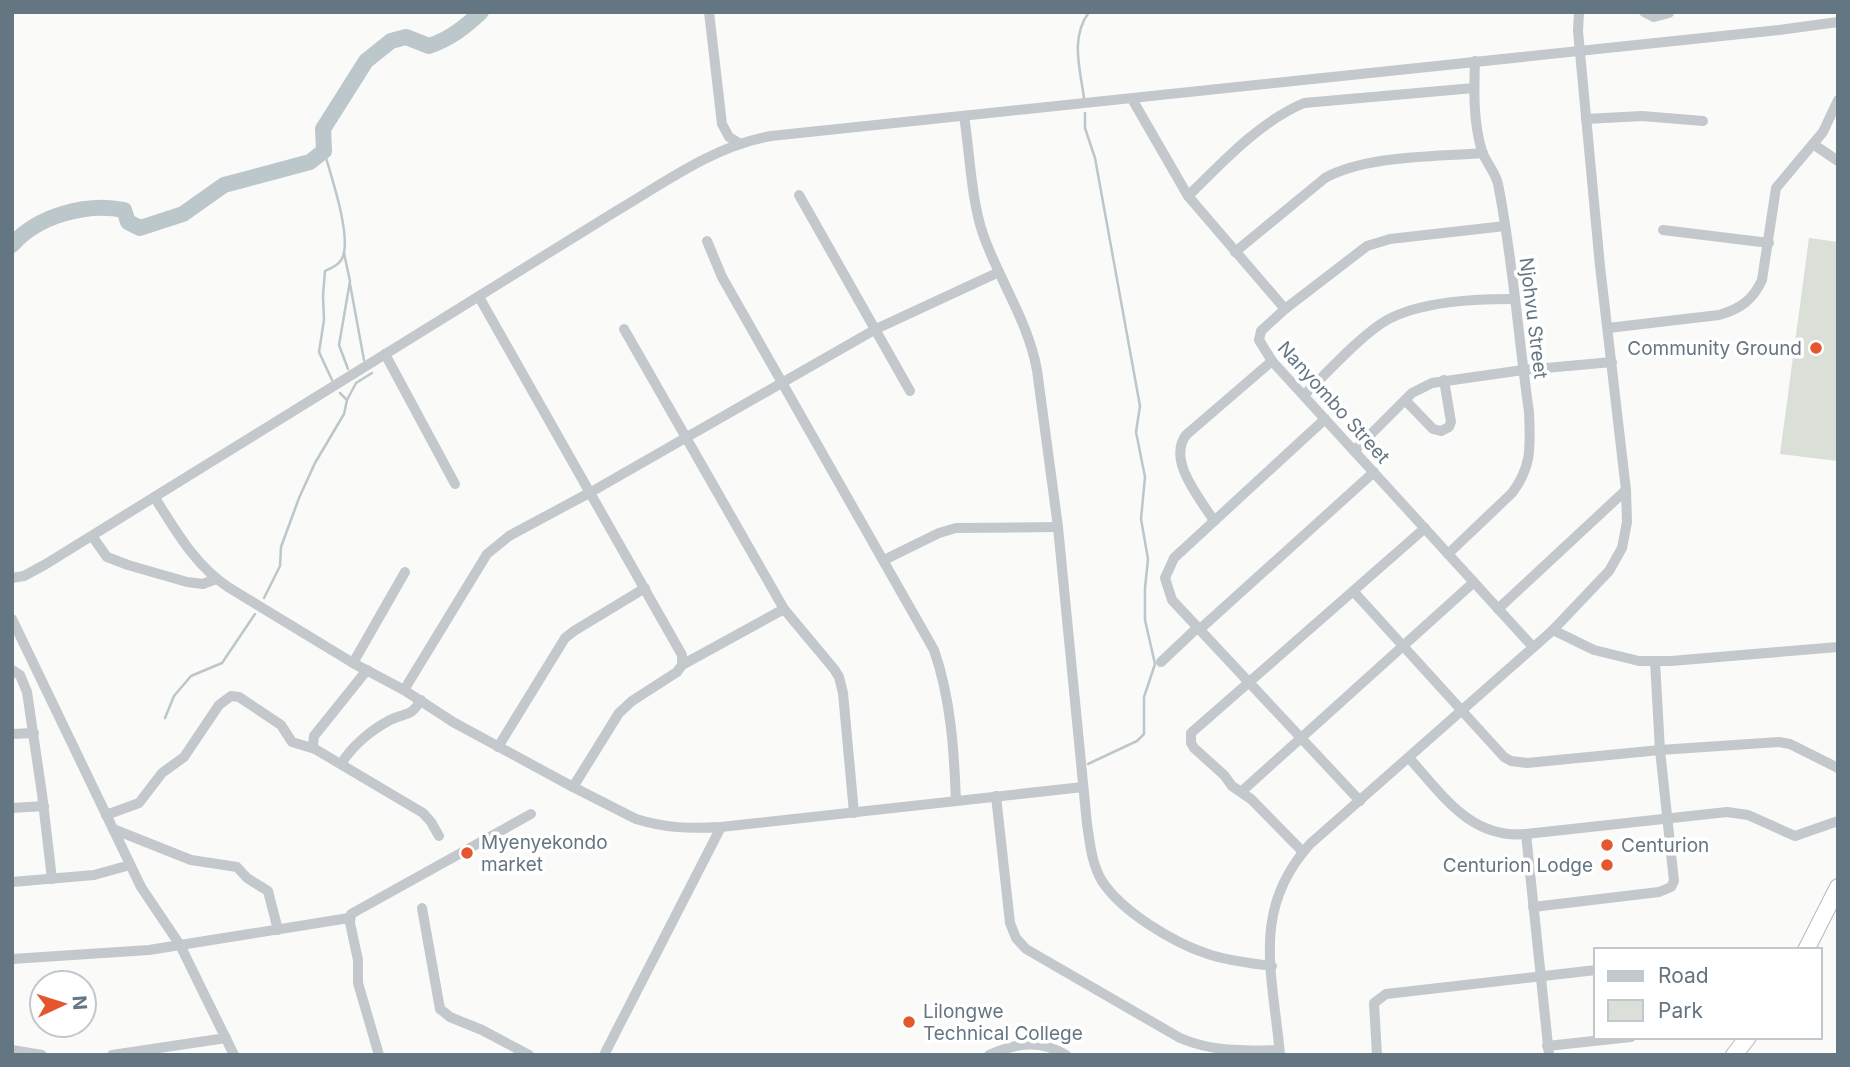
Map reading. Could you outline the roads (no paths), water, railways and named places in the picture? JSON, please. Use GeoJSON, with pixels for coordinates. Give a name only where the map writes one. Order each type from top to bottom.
{"type":"FeatureCollection","features":[{"type":"Feature","properties":{"kind":"highway"},"geometry":{"type":"LineString","coordinates":[[1807,948],[1838,887]]}},
{"type":"Feature","properties":{"kind":"highway"},"geometry":{"type":"LineString","coordinates":[[1734,1055],[1746,1039]]}},
{"type":"Feature","properties":{"kind":"street"},"geometry":{"type":"LineString","coordinates":[[709,12],[722,124],[729,137],[738,143]]}},
{"type":"Feature","properties":{"kind":"street"},"geometry":{"type":"LineString","coordinates":[[996,796],[1010,923],[1016,938],[1026,950],[1192,1044],[1233,1052],[1280,1052],[1269,928],[1276,897],[1287,875],[1303,852],[1553,629],[1609,571],[1617,559],[1625,537],[1626,490],[1586,119],[1578,12]]}},
{"type":"Feature","properties":{"kind":"street"},"geometry":{"type":"LineString","coordinates":[[1644,12],[1654,17],[1669,13]]}},
{"type":"Feature","properties":{"kind":"street"},"geometry":{"type":"LineString","coordinates":[[12,578],[24,576],[46,565],[685,170],[738,143],[771,136],[1838,22]]}},
{"type":"Feature","properties":{"kind":"street","name":"Njohvu Street"},"geometry":{"type":"LineString","coordinates":[[1448,554],[1512,493],[1527,470],[1530,443],[1505,226],[1497,181],[1483,153],[1478,135],[1475,61]]}},
{"type":"Feature","properties":{"kind":"street"},"geometry":{"type":"LineString","coordinates":[[1188,196],[1264,127],[1288,110],[1304,103],[1474,88]]}},
{"type":"Feature","properties":{"kind":"street","name":"Nanyombo Street"},"geometry":{"type":"LineString","coordinates":[[1132,99],[1188,196],[1285,309],[1259,336],[1261,346],[1272,361],[1534,647]]}},
{"type":"Feature","properties":{"kind":"street"},"geometry":{"type":"LineString","coordinates":[[1608,328],[1719,315],[1735,310],[1756,293],[1762,280],[1776,188],[1831,119],[1838,100]]}},
{"type":"Feature","properties":{"kind":"street"},"geometry":{"type":"LineString","coordinates":[[964,116],[980,222],[1033,348],[1058,527],[1087,824],[1094,863],[1101,880],[1120,902],[1145,921],[1197,950],[1234,961],[1272,965]]}},
{"type":"Feature","properties":{"kind":"street"},"geometry":{"type":"LineString","coordinates":[[1586,119],[1642,116],[1703,121]]}},
{"type":"Feature","properties":{"kind":"street"},"geometry":{"type":"LineString","coordinates":[[1813,144],[1838,161]]}},
{"type":"Feature","properties":{"kind":"street"},"geometry":{"type":"LineString","coordinates":[[1235,252],[1325,178],[1339,170],[1363,164],[1483,153]]}},
{"type":"Feature","properties":{"kind":"street"},"geometry":{"type":"LineString","coordinates":[[799,195],[910,391]]}},
{"type":"Feature","properties":{"kind":"street"},"geometry":{"type":"LineString","coordinates":[[1285,309],[1357,253],[1378,242],[1505,226]]}},
{"type":"Feature","properties":{"kind":"street"},"geometry":{"type":"LineString","coordinates":[[1663,230],[1769,243]]}},
{"type":"Feature","properties":{"kind":"street"},"geometry":{"type":"LineString","coordinates":[[706,240],[722,277],[781,384],[934,650],[949,705],[956,801]]}},
{"type":"Feature","properties":{"kind":"street"},"geometry":{"type":"LineString","coordinates":[[404,690],[487,554],[509,536],[876,330],[999,272]]}},
{"type":"Feature","properties":{"kind":"street"},"geometry":{"type":"LineString","coordinates":[[479,297],[680,647],[682,665]]}},
{"type":"Feature","properties":{"kind":"street"},"geometry":{"type":"LineString","coordinates":[[1304,395],[1376,328],[1394,317],[1428,307],[1481,299],[1513,299]]}},
{"type":"Feature","properties":{"kind":"street"},"geometry":{"type":"LineString","coordinates":[[624,329],[784,609],[834,669],[842,685],[854,813]]}},
{"type":"Feature","properties":{"kind":"street"},"geometry":{"type":"LineString","coordinates":[[385,354],[454,484]]}},
{"type":"Feature","properties":{"kind":"street"},"geometry":{"type":"LineString","coordinates":[[1214,521],[1184,470],[1179,455],[1182,441],[1272,361]]}},
{"type":"Feature","properties":{"kind":"street"},"geometry":{"type":"LineString","coordinates":[[1354,450],[1422,387],[1444,380],[1612,362]]}},
{"type":"Feature","properties":{"kind":"street"},"geometry":{"type":"LineString","coordinates":[[1405,400],[1433,429],[1449,427],[1451,422],[1444,380]]}},
{"type":"Feature","properties":{"kind":"street"},"geometry":{"type":"LineString","coordinates":[[1325,419],[1174,558],[1165,578],[1172,600],[1360,802]]}},
{"type":"Feature","properties":{"kind":"street"},"geometry":{"type":"LineString","coordinates":[[1161,662],[1374,472]]}},
{"type":"Feature","properties":{"kind":"street"},"geometry":{"type":"LineString","coordinates":[[1498,609],[1626,490]]}},
{"type":"Feature","properties":{"kind":"street"},"geometry":{"type":"LineString","coordinates":[[155,498],[189,551],[216,579],[498,747],[636,819],[659,827],[721,827],[1083,786]]}},
{"type":"Feature","properties":{"kind":"street"},"geometry":{"type":"LineString","coordinates":[[884,560],[939,533],[956,528],[1058,527]]}},
{"type":"Feature","properties":{"kind":"street"},"geometry":{"type":"LineString","coordinates":[[1303,852],[1194,748],[1191,733],[1425,528]]}},
{"type":"Feature","properties":{"kind":"street"},"geometry":{"type":"LineString","coordinates":[[92,536],[107,557],[128,565],[187,582],[203,584],[216,579]]}},
{"type":"Feature","properties":{"kind":"street"},"geometry":{"type":"LineString","coordinates":[[353,663],[405,572]]}},
{"type":"Feature","properties":{"kind":"street"},"geometry":{"type":"LineString","coordinates":[[1241,792],[1474,582]]}},
{"type":"Feature","properties":{"kind":"street"},"geometry":{"type":"LineString","coordinates":[[498,747],[565,638],[645,588]]}},
{"type":"Feature","properties":{"kind":"street"},"geometry":{"type":"LineString","coordinates":[[1354,592],[1504,757],[1519,763],[1779,742],[1798,748],[1838,768]]}},
{"type":"Feature","properties":{"kind":"street"},"geometry":{"type":"LineString","coordinates":[[573,787],[619,713],[632,701],[671,678],[682,665],[784,609]]}},
{"type":"Feature","properties":{"kind":"street"},"geometry":{"type":"LineString","coordinates":[[12,620],[141,887],[180,945],[234,1055]]}},
{"type":"Feature","properties":{"kind":"street"},"geometry":{"type":"LineString","coordinates":[[1553,629],[1581,645],[1609,656],[1655,662],[1838,647]]}},
{"type":"Feature","properties":{"kind":"street"},"geometry":{"type":"LineString","coordinates":[[1533,907],[1666,891],[1671,887],[1674,874],[1660,750],[1655,662]]}},
{"type":"Feature","properties":{"kind":"street"},"geometry":{"type":"LineString","coordinates":[[12,670],[20,675],[27,692],[52,879]]}},
{"type":"Feature","properties":{"kind":"street"},"geometry":{"type":"LineString","coordinates":[[315,748],[314,736],[367,670]]}},
{"type":"Feature","properties":{"kind":"street"},"geometry":{"type":"LineString","coordinates":[[106,815],[139,803],[162,773],[184,757],[219,705],[231,696],[239,697],[281,725],[292,742],[315,748],[423,813],[439,836]]}},
{"type":"Feature","properties":{"kind":"street"},"geometry":{"type":"LineString","coordinates":[[341,764],[353,747],[393,719],[410,714],[421,700]]}},
{"type":"Feature","properties":{"kind":"street"},"geometry":{"type":"LineString","coordinates":[[12,734],[34,733]]}},
{"type":"Feature","properties":{"kind":"street"},"geometry":{"type":"LineString","coordinates":[[1409,758],[1459,812],[1492,832],[1526,834],[1738,813],[1760,819],[1795,836],[1838,821]]}},
{"type":"Feature","properties":{"kind":"street"},"geometry":{"type":"LineString","coordinates":[[12,808],[44,806]]}},
{"type":"Feature","properties":{"kind":"street"},"geometry":{"type":"LineString","coordinates":[[379,1055],[358,984],[358,960],[349,918],[353,910],[531,814]]}},
{"type":"Feature","properties":{"kind":"street"},"geometry":{"type":"LineString","coordinates":[[604,1055],[721,827]]}},
{"type":"Feature","properties":{"kind":"street"},"geometry":{"type":"LineString","coordinates":[[113,829],[184,858],[237,867],[247,878],[268,891],[278,930]]}},
{"type":"Feature","properties":{"kind":"street"},"geometry":{"type":"LineString","coordinates":[[1526,834],[1548,1050],[1618,1039]]}},
{"type":"Feature","properties":{"kind":"street"},"geometry":{"type":"LineString","coordinates":[[12,882],[94,875],[130,865]]}},
{"type":"Feature","properties":{"kind":"street"},"geometry":{"type":"LineString","coordinates":[[422,908],[440,1009],[450,1017],[482,1030],[528,1055]]}},
{"type":"Feature","properties":{"kind":"street"},"geometry":{"type":"LineString","coordinates":[[12,959],[110,954],[349,918]]}},
{"type":"Feature","properties":{"kind":"street"},"geometry":{"type":"LineString","coordinates":[[1377,1055],[1374,1003],[1386,994],[1594,970]]}},
{"type":"Feature","properties":{"kind":"street"},"geometry":{"type":"LineString","coordinates":[[111,1055],[226,1038]]}},
{"type":"Feature","properties":{"kind":"street"},"geometry":{"type":"LineString","coordinates":[[989,1055],[1006,1047],[1029,1043],[1050,1047],[1066,1055]]}},
{"type":"Feature","properties":{"kind":"street"},"geometry":{"type":"LineString","coordinates":[[13,1052],[42,1055]]}},
{"type":"Feature","properties":{"kind":"waterway"},"geometry":{"type":"LineString","coordinates":[[12,245],[22,235],[49,219],[94,208],[124,210],[128,222],[140,228],[183,214],[224,185],[310,162],[324,151],[323,129],[366,61],[391,41],[406,37],[429,46],[437,43],[457,32],[481,12]]}},
{"type":"Feature","properties":{"kind":"waterway"},"geometry":{"type":"LineString","coordinates":[[1084,98],[1078,43],[1083,22],[1089,12]]}},
{"type":"Feature","properties":{"kind":"waterway"},"geometry":{"type":"LineString","coordinates":[[1085,113],[1085,128],[1095,158],[1140,406],[1136,432],[1145,477],[1141,519],[1148,559],[1145,620],[1155,664],[1144,697],[1144,734],[1137,741],[1088,764]]}},
{"type":"Feature","properties":{"kind":"waterway"},"geometry":{"type":"LineString","coordinates":[[324,151],[338,202],[345,242],[341,260],[325,271],[324,320],[319,352],[332,380]]}},
{"type":"Feature","properties":{"kind":"waterway"},"geometry":{"type":"LineString","coordinates":[[344,253],[350,281],[339,345],[348,369]]}},
{"type":"Feature","properties":{"kind":"waterway"},"geometry":{"type":"LineString","coordinates":[[350,284],[364,360]]}},
{"type":"Feature","properties":{"kind":"waterway"},"geometry":{"type":"LineString","coordinates":[[347,400],[356,383],[372,373]]}},
{"type":"Feature","properties":{"kind":"waterway"},"geometry":{"type":"LineString","coordinates":[[264,598],[280,566],[281,547],[299,498],[315,463],[344,414],[347,400],[340,393]]}},
{"type":"Feature","properties":{"kind":"waterway"},"geometry":{"type":"LineString","coordinates":[[165,718],[174,696],[191,676],[222,663],[255,614]]}},
{"type":"Feature","properties":{"kind":"place","name":"Community Ground"},"geometry":{"type":"Point","coordinates":[1816,348]}},
{"type":"Feature","properties":{"kind":"place","name":"Centurion"},"geometry":{"type":"Point","coordinates":[1607,845]}},
{"type":"Feature","properties":{"kind":"place","name":"Myenyekondo market"},"geometry":{"type":"Point","coordinates":[467,853]}},
{"type":"Feature","properties":{"kind":"place","name":"Centurion Lodge"},"geometry":{"type":"Point","coordinates":[1607,865]}},
{"type":"Feature","properties":{"kind":"place","name":"Lilongwe Technical College"},"geometry":{"type":"Point","coordinates":[909,1022]}}]}
